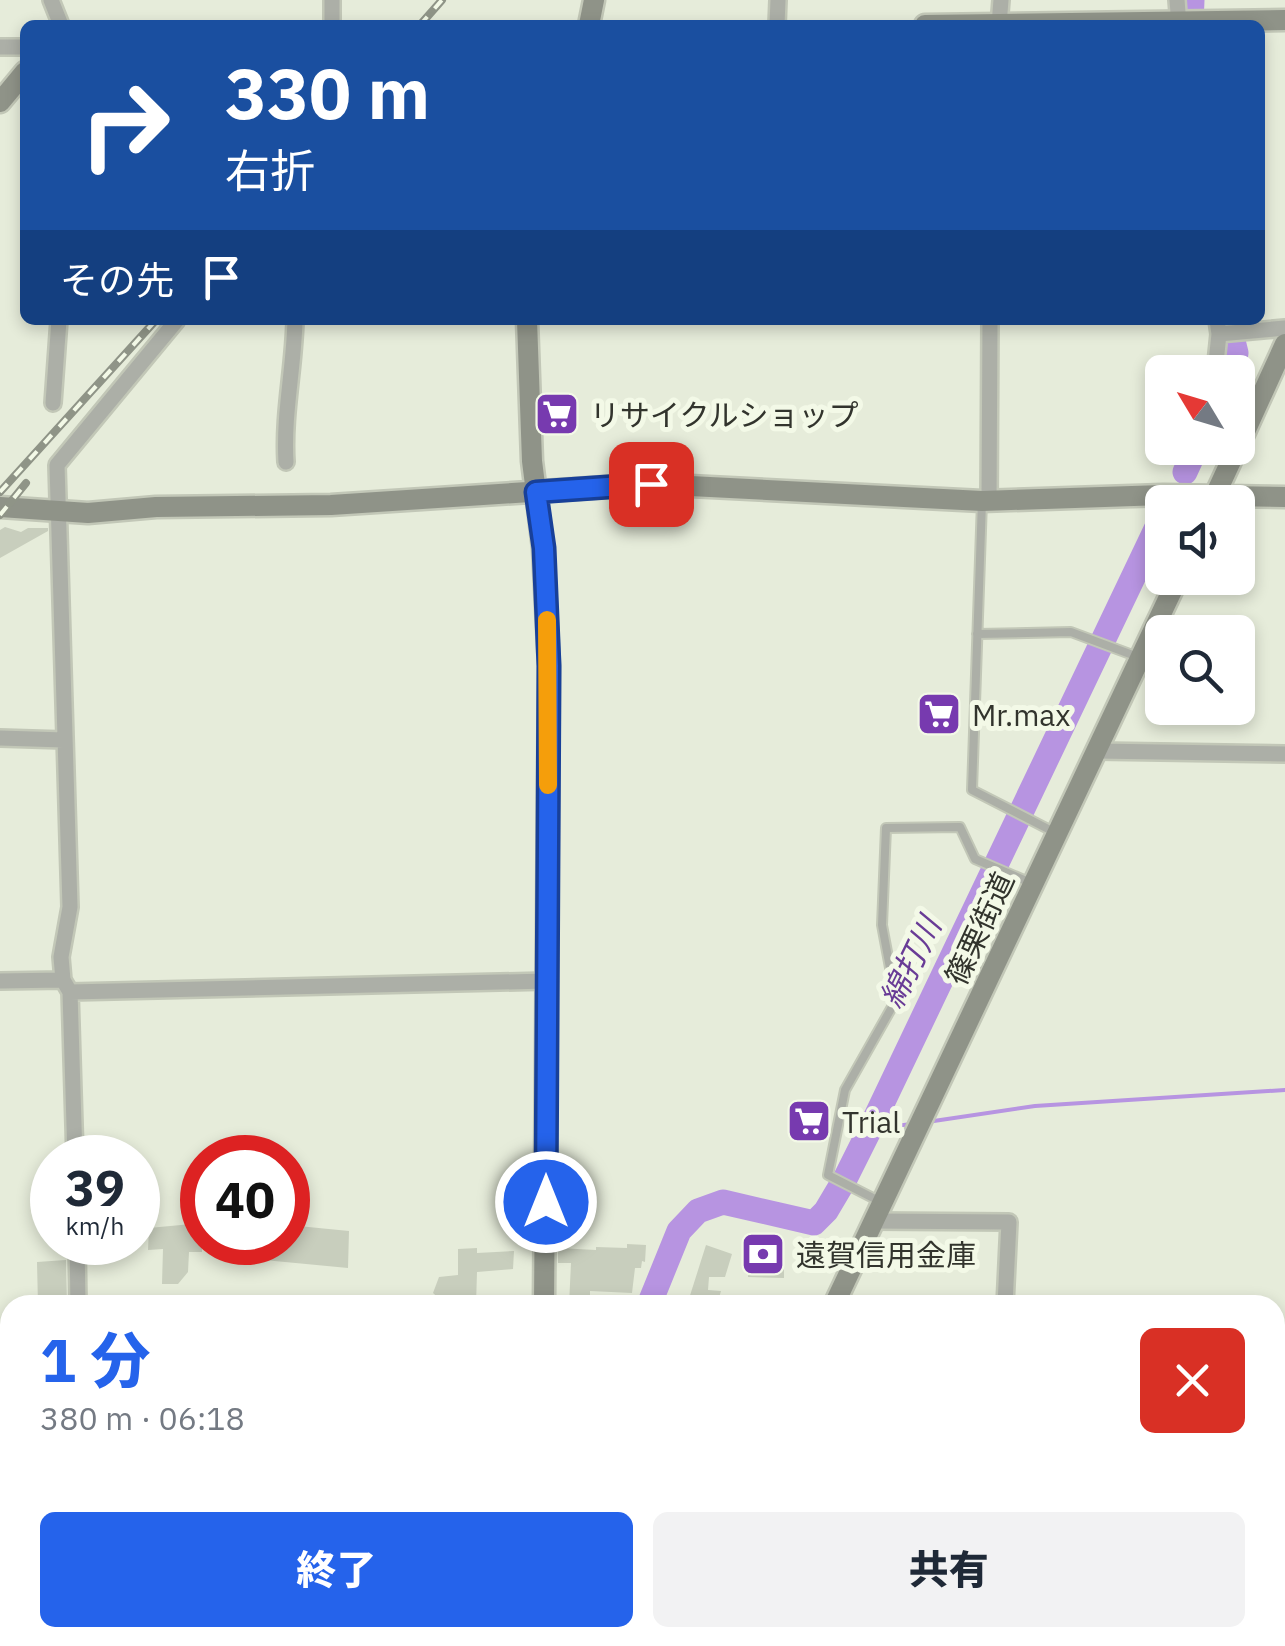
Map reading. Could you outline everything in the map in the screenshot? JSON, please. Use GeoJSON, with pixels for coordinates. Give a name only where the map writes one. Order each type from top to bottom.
{"type":"FeatureCollection","features":[{"type":"Feature","properties":{"kind":"street"},"geometry":{"type":"LineString","coordinates":[[1090,20],[1180,16],[1285,20]]}},
{"type":"Feature","properties":{"kind":"street"},"geometry":{"type":"LineString","coordinates":[[0,102],[20,78]]}},
{"type":"Feature","properties":{"kind":"street"},"geometry":{"type":"LineString","coordinates":[[53,403],[58,325]]}},
{"type":"Feature","properties":{"kind":"street"},"geometry":{"type":"LineString","coordinates":[[74,1135],[67,986],[61,956],[70,907],[56,465],[173,325]]}},
{"type":"Feature","properties":{"kind":"street"},"geometry":{"type":"LineString","coordinates":[[286,462],[284,428],[294,362],[295,325]]}},
{"type":"Feature","properties":{"kind":"street"},"geometry":{"type":"LineString","coordinates":[[526,325],[549,666],[544,1295]]}},
{"type":"Feature","properties":{"kind":"street"},"geometry":{"type":"LineString","coordinates":[[985,501],[990,325]]}},
{"type":"Feature","properties":{"kind":"street"},"geometry":{"type":"LineString","coordinates":[[1219,355],[1224,330],[1285,328]]}},
{"type":"Feature","properties":{"kind":"street"},"geometry":{"type":"LineString","coordinates":[[1255,390],[1285,344]]}},
{"type":"Feature","properties":{"kind":"street"},"geometry":{"type":"LineString","coordinates":[[0,507],[88,512],[156,506],[331,505],[651,484],[985,501],[1145,497]]}},
{"type":"Feature","properties":{"kind":"street"},"geometry":{"type":"LineString","coordinates":[[1255,498],[1285,497]]}},
{"type":"Feature","properties":{"kind":"street","name":"篠栗街道"},"geometry":{"type":"LineString","coordinates":[[839,1295],[1170,595]]}},
{"type":"Feature","properties":{"kind":"street"},"geometry":{"type":"LineString","coordinates":[[0,738],[64,740]]}},
{"type":"Feature","properties":{"kind":"street"},"geometry":{"type":"LineString","coordinates":[[1097,751],[1285,754]]}},
{"type":"Feature","properties":{"kind":"street"},"geometry":{"type":"LineString","coordinates":[[0,981],[67,986],[547,982]]}},
{"type":"Feature","properties":{"kind":"street"},"geometry":{"type":"LineString","coordinates":[[878,1212],[1009,1222],[1006,1295]]}},
{"type":"Feature","properties":{"kind":"street"},"geometry":{"type":"LineString","coordinates":[[77,1265],[78,1295]]}},
{"type":"Feature","properties":{"kind":"lane"},"geometry":{"type":"LineString","coordinates":[[985,501],[972,790],[1058,834]]}},
{"type":"Feature","properties":{"kind":"lane"},"geometry":{"type":"LineString","coordinates":[[977,634],[1071,632],[1140,658]]}},
{"type":"Feature","properties":{"kind":"lane"},"geometry":{"type":"LineString","coordinates":[[878,1212],[828,1175],[845,1090],[896,1000],[882,925],[886,828],[960,827],[975,859],[1033,884]]}},
{"type":"Feature","properties":{"kind":"building"},"geometry":{"type":"Polygon","coordinates":[[[5,527],[21,532],[28,528],[48,531],[0,558],[0,530],[5,527]]]}},
{"type":"Feature","properties":{"kind":"building"},"geometry":{"type":"Polygon","coordinates":[[[180,1225],[180,1265],[188,1265],[188,1272],[178,1284],[162,1284],[160,1227],[180,1225]]]}},
{"type":"Feature","properties":{"kind":"building"},"geometry":{"type":"Polygon","coordinates":[[[310,1227],[349,1231],[348,1268],[310,1264],[310,1227]]]}},
{"type":"Feature","properties":{"kind":"building","name":"遠賀信用金庫"},"geometry":{"type":"Polygon","coordinates":[[[753,1233],[784,1243],[784,1278],[748,1277],[753,1233]]]}},
{"type":"Feature","properties":{"kind":"building"},"geometry":{"type":"Polygon","coordinates":[[[627,1244],[646,1245],[645,1262],[642,1261],[641,1268],[635,1268],[632,1293],[590,1291],[590,1295],[569,1295],[571,1263],[558,1263],[558,1248],[627,1248],[627,1244]]]}},
{"type":"Feature","properties":{"kind":"building"},"geometry":{"type":"Polygon","coordinates":[[[706,1245],[732,1254],[725,1277],[709,1277],[708,1290],[721,1291],[720,1295],[690,1295],[706,1245]]]}},
{"type":"Feature","properties":{"kind":"building"},"geometry":{"type":"Polygon","coordinates":[[[477,1248],[477,1253],[514,1251],[513,1269],[477,1272],[476,1295],[435,1295],[439,1277],[458,1275],[458,1249],[477,1248]]]}},
{"type":"Feature","properties":{"kind":"building"},"geometry":{"type":"Polygon","coordinates":[[[37,1265],[66,1265],[67,1295],[38,1295],[37,1265]]]}},
{"type":"Feature","properties":{"kind":"waterway","name":"綿打川"},"geometry":{"type":"LineString","coordinates":[[1191,20],[1192,0]]}},
{"type":"Feature","properties":{"kind":"waterway","name":"綿打川"},"geometry":{"type":"LineString","coordinates":[[1229,325],[1235,355]]}},
{"type":"Feature","properties":{"kind":"waterway","name":"綿打川"},"geometry":{"type":"LineString","coordinates":[[1185,472],[1188,465]]}},
{"type":"Feature","properties":{"kind":"waterway","name":"綿打川"},"geometry":{"type":"LineString","coordinates":[[653,1295],[679,1231],[698,1211],[723,1202],[814,1223],[826,1211],[870,1129],[1145,552]]}},
{"type":"Feature","properties":{"kind":"waterway"},"geometry":{"type":"LineString","coordinates":[[927,1122],[1035,1106],[1285,1090]]}},
{"type":"Feature","properties":{"kind":"waterway"},"geometry":{"type":"LineString","coordinates":[[870,1129],[912,1124]]}},
{"type":"Feature","properties":{"kind":"railway"},"geometry":{"type":"LineString","coordinates":[[424,20],[442,0]]}},
{"type":"Feature","properties":{"kind":"railway"},"geometry":{"type":"LineString","coordinates":[[0,492],[151,325]]}},
{"type":"Feature","properties":{"kind":"railway"},"geometry":{"type":"LineString","coordinates":[[0,515],[26,483]]}},
{"type":"Feature","properties":{"kind":"slow traffic"},"geometry":{"type":"LineString","coordinates":[[547,620],[548,785]]}},
{"type":"Feature","properties":{"kind":"place","name":"リサイクルショップ"},"geometry":{"type":"Point","coordinates":[557,414]}},
{"type":"Feature","properties":{"kind":"place","name":"Mr.max"},"geometry":{"type":"Point","coordinates":[939,714]}},
{"type":"Feature","properties":{"kind":"place","name":"Trial"},"geometry":{"type":"Point","coordinates":[809,1121]}},
{"type":"Feature","properties":{"kind":"place","name":"遠賀信用金庫"},"geometry":{"type":"Point","coordinates":[763,1254]}},
{"type":"Feature","properties":{"kind":"route"},"geometry":{"type":"LineString","coordinates":[[546,1202],[549,666],[544,548],[536,492],[651,484]]}}]}
